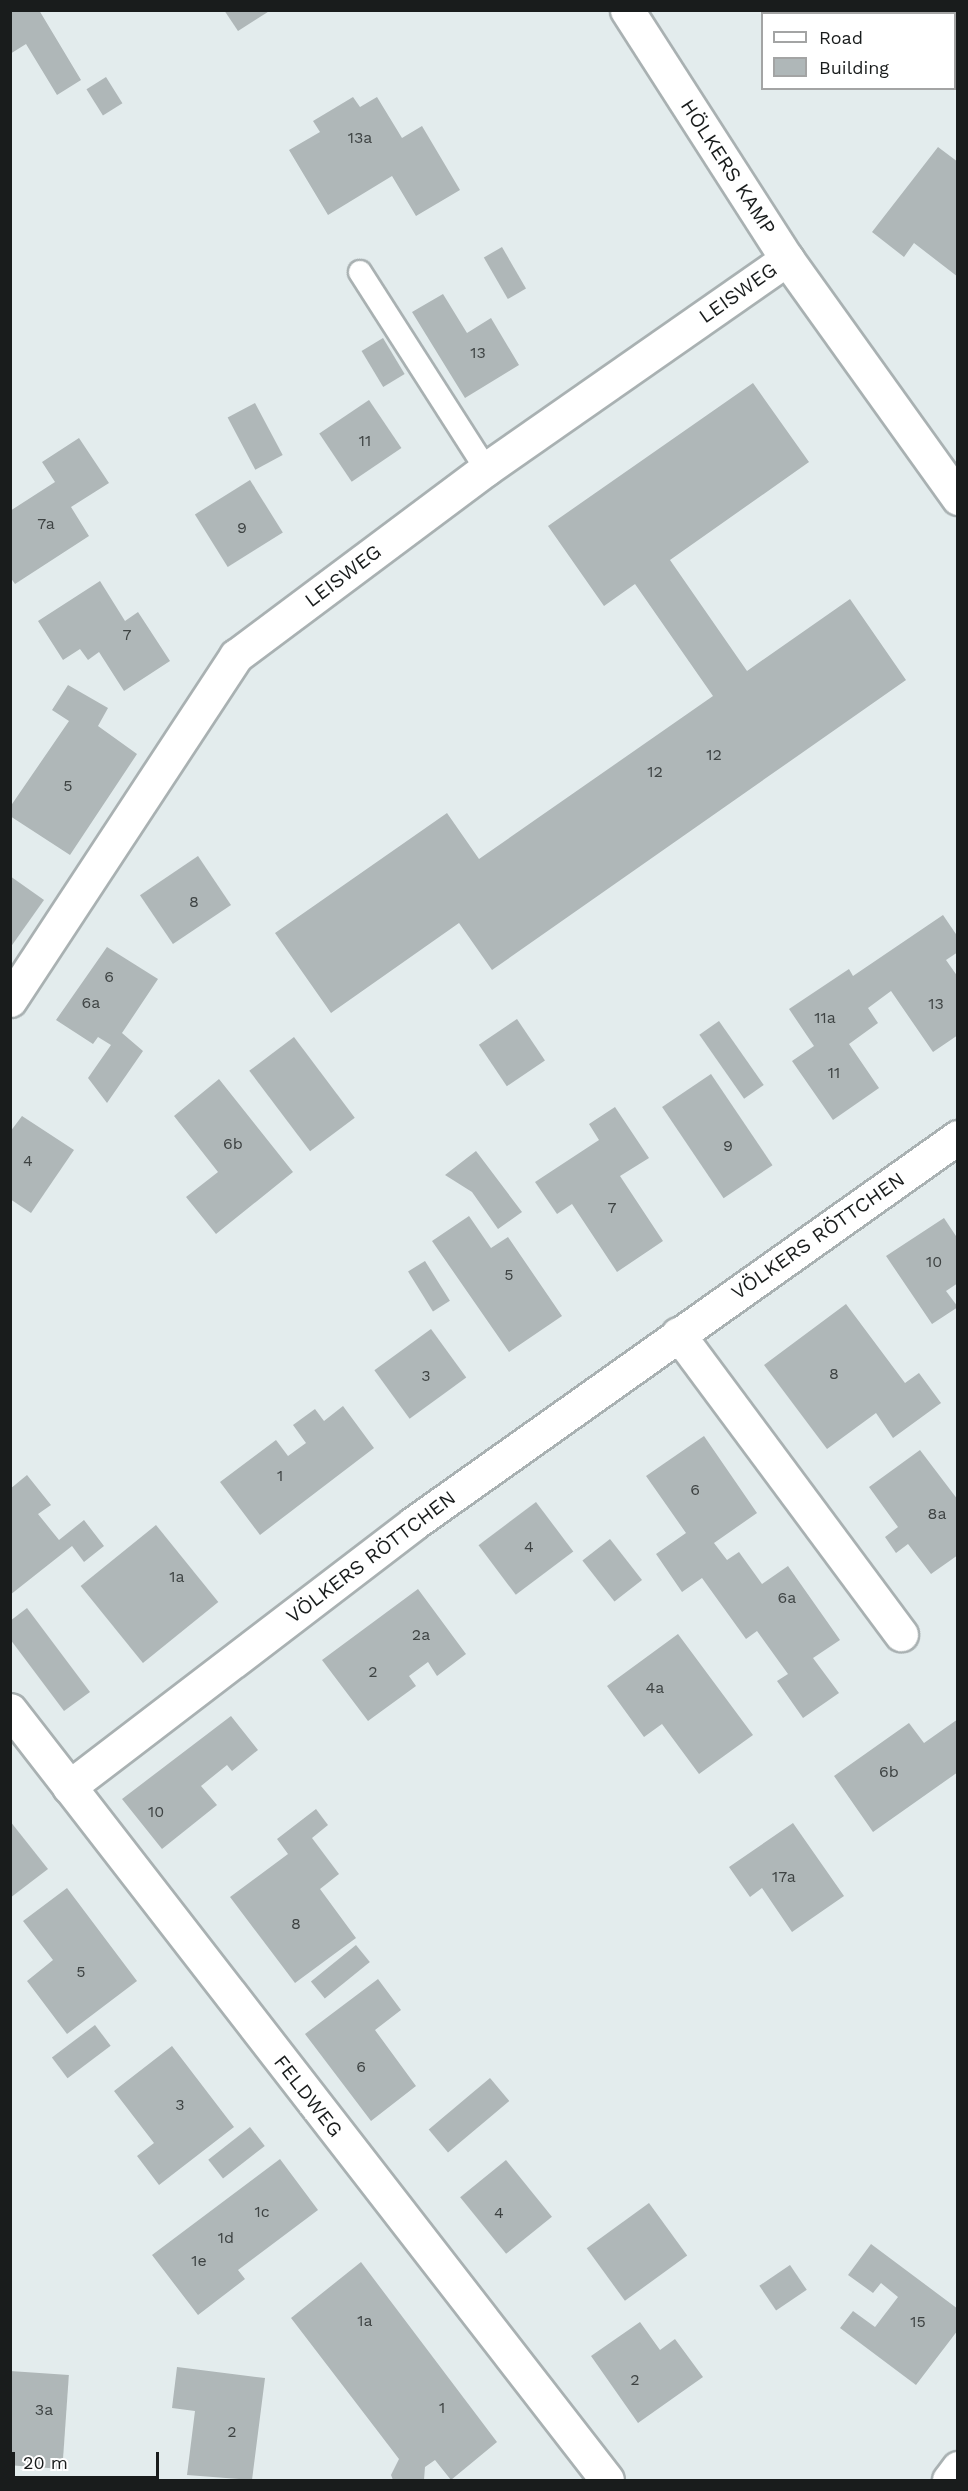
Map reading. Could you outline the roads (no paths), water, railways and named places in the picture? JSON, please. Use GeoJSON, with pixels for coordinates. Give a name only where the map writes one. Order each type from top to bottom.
{"type":"FeatureCollection","features":[{"type":"Feature","properties":{"kind":"street","name":"HÖLKERS KAMP"},"geometry":{"type":"LineString","coordinates":[[627,10],[787,259],[957,498]]}},
{"type":"Feature","properties":{"kind":"street","name":"LEISWEG"},"geometry":{"type":"LineString","coordinates":[[10,1000],[236,656],[486,469],[787,259]]}},
{"type":"Feature","properties":{"kind":"street","name":"VÖLKERS RÖTTCHEN"},"geometry":{"type":"LineString","coordinates":[[69,1787],[414,1523],[957,1137]]}},
{"type":"Feature","properties":{"kind":"street"},"geometry":{"type":"LineString","coordinates":[[678,1334],[901,1634]]}},
{"type":"Feature","properties":{"kind":"street","name":"FELDWEG"},"geometry":{"type":"LineString","coordinates":[[10,1710],[607,2481]]}},
{"type":"Feature","properties":{"kind":"street"},"geometry":{"type":"LineString","coordinates":[[949,2481],[957,2468]]}},
{"type":"Feature","properties":{"kind":"lane"},"geometry":{"type":"LineString","coordinates":[[360,272],[486,469]]}}]}
